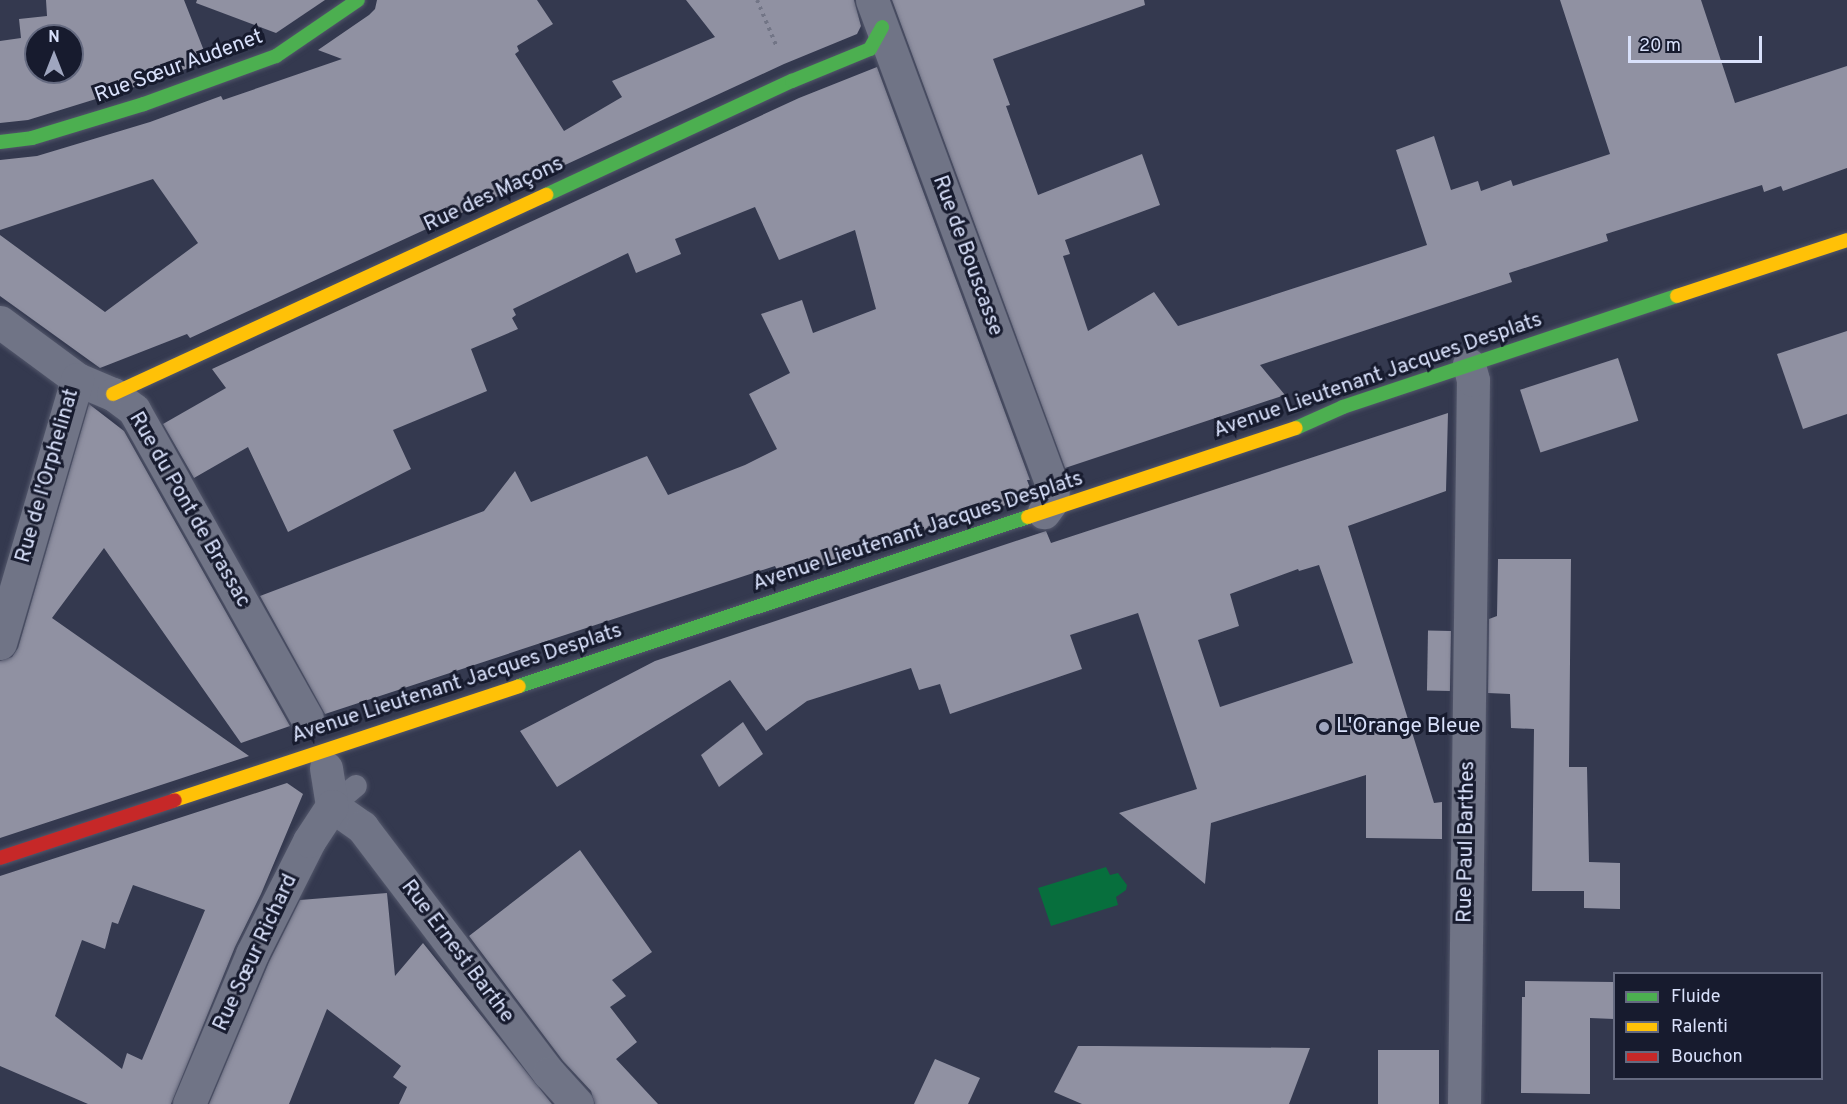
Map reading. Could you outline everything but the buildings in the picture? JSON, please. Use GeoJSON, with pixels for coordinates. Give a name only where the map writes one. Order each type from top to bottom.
{"type":"FeatureCollection","features":[{"type":"Feature","properties":{"kind":"main road","name":"Rue Sœur Audenet"},"geometry":{"type":"LineString","coordinates":[[0,142],[32,138],[144,104],[276,56],[358,0]]}},
{"type":"Feature","properties":{"kind":"main road","name":"Rue des Maçons"},"geometry":{"type":"LineString","coordinates":[[113,394],[792,81],[870,49],[877,13]]}},
{"type":"Feature","properties":{"kind":"main road","name":"Avenue Lieutenant Jacques Desplats"},"geometry":{"type":"LineString","coordinates":[[0,858],[1302,426],[1343,407],[1847,240]]}},
{"type":"Feature","properties":{"kind":"street","name":"Rue de Bouscasse"},"geometry":{"type":"LineString","coordinates":[[877,13],[1053,488],[1052,501],[1044,512]]}},
{"type":"Feature","properties":{"kind":"street","name":"Rue du Pont de Brassac"},"geometry":{"type":"LineString","coordinates":[[0,322],[77,379],[113,394],[134,410],[307,718]]}},
{"type":"Feature","properties":{"kind":"street","name":"Rue Paul Barthes"},"geometry":{"type":"LineString","coordinates":[[1464,1104],[1473,380],[1469,365]]}},
{"type":"Feature","properties":{"kind":"street","name":"Rue de l'Orphelinat"},"geometry":{"type":"LineString","coordinates":[[0,643],[77,379]]}},
{"type":"Feature","properties":{"kind":"street"},"geometry":{"type":"LineString","coordinates":[[326,768],[344,796]]}},
{"type":"Feature","properties":{"kind":"street","name":"Rue Sœur Richard"},"geometry":{"type":"LineString","coordinates":[[189,1104],[252,954],[309,841],[344,796]]}},
{"type":"Feature","properties":{"kind":"street","name":"Rue Ernest Barthe"},"geometry":{"type":"LineString","coordinates":[[344,796],[362,827],[527,1045],[577,1104]]}},
{"type":"Feature","properties":{"kind":"path"},"geometry":{"type":"LineString","coordinates":[[757,0],[792,81]]}},
{"type":"Feature","properties":{"kind":"shaded area"},"geometry":{"type":"Polygon","coordinates":[[[1106,867],[1110,875],[1118,873],[1127,885],[1126,890],[1116,897],[1118,905],[1051,926],[1038,888],[1106,867]]]}},
{"type":"Feature","properties":{"kind":"traffic: fast"},"geometry":{"type":"LineString","coordinates":[[0,142],[32,138],[144,104],[276,56],[358,0]]}},
{"type":"Feature","properties":{"kind":"traffic: fast"},"geometry":{"type":"LineString","coordinates":[[546,195],[792,81],[870,49],[882,27]]}},
{"type":"Feature","properties":{"kind":"traffic: fast"},"geometry":{"type":"LineString","coordinates":[[1296,428],[1343,407],[1677,296]]}},
{"type":"Feature","properties":{"kind":"traffic: fast"},"geometry":{"type":"LineString","coordinates":[[519,686],[1028,517]]}},
{"type":"Feature","properties":{"kind":"traffic: slow"},"geometry":{"type":"LineString","coordinates":[[113,394],[546,195]]}},
{"type":"Feature","properties":{"kind":"traffic: slow"},"geometry":{"type":"LineString","coordinates":[[1677,296],[1847,240]]}},
{"type":"Feature","properties":{"kind":"traffic: slow"},"geometry":{"type":"LineString","coordinates":[[1028,517],[1296,428]]}},
{"type":"Feature","properties":{"kind":"traffic: slow"},"geometry":{"type":"LineString","coordinates":[[175,800],[519,686]]}},
{"type":"Feature","properties":{"kind":"traffic: jam"},"geometry":{"type":"LineString","coordinates":[[0,858],[175,800]]}},
{"type":"Feature","properties":{"kind":"place","name":"L'Orange Bleue"},"geometry":{"type":"Point","coordinates":[1324,727]}}]}
